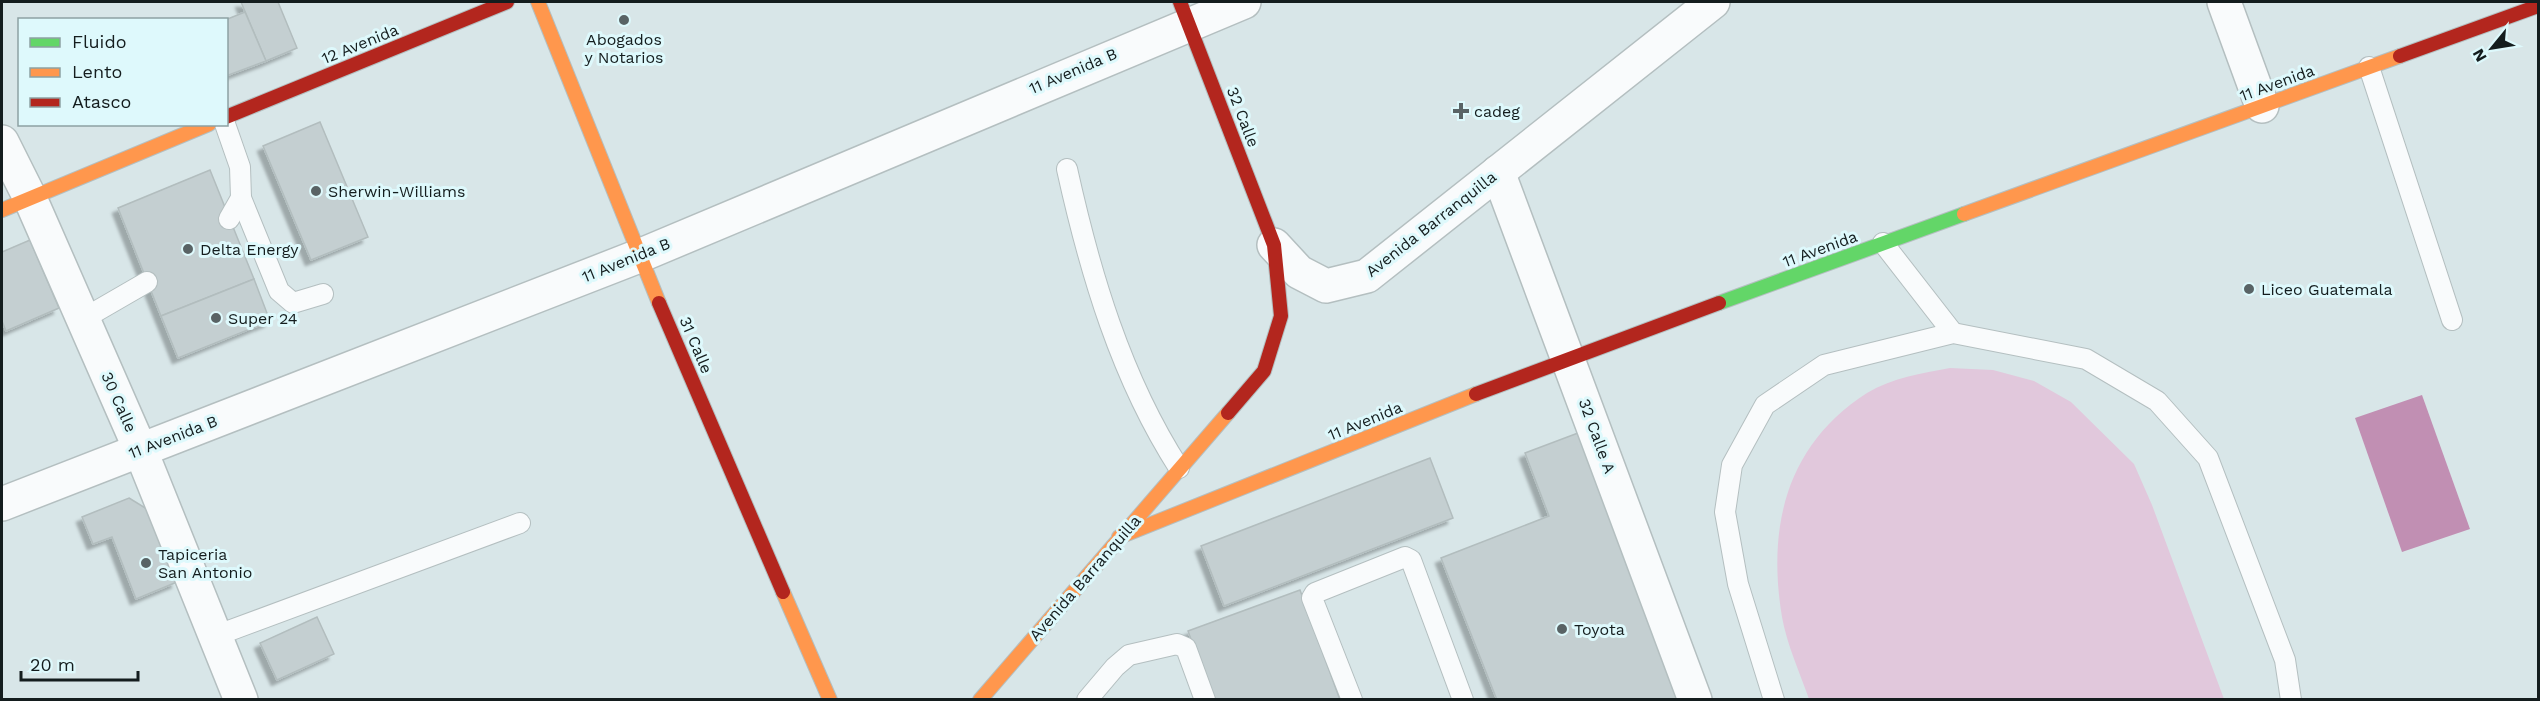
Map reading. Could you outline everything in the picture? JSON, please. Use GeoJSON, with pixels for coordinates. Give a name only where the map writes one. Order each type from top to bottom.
{"type":"FeatureCollection","features":[{"type":"Feature","properties":{"kind":"street","name":"12 Avenida"},"geometry":{"type":"LineString","coordinates":[[228,116],[507,2]]}},
{"type":"Feature","properties":{"kind":"street","name":"31 Calle"},"geometry":{"type":"LineString","coordinates":[[538,2],[639,256],[830,699]]}},
{"type":"Feature","properties":{"kind":"street","name":"11 Avenida B"},"geometry":{"type":"LineString","coordinates":[[2,504],[639,256],[1184,12],[1244,2]]}},
{"type":"Feature","properties":{"kind":"street","name":"Avenida Barranquilla"},"geometry":{"type":"LineString","coordinates":[[1274,245],[1299,272],[1326,286],[1367,276],[1713,2]]}},
{"type":"Feature","properties":{"kind":"street"},"geometry":{"type":"LineString","coordinates":[[2224,2],[2262,106]]}},
{"type":"Feature","properties":{"kind":"street","name":"11 Avenida"},"geometry":{"type":"LineString","coordinates":[[1119,537],[1568,358],[2538,6]]}},
{"type":"Feature","properties":{"kind":"street","name":"32 Calle"},"geometry":{"type":"LineString","coordinates":[[1184,12],[1274,245]]}},
{"type":"Feature","properties":{"kind":"street"},"geometry":{"type":"LineString","coordinates":[[16,204],[204,126]]}},
{"type":"Feature","properties":{"kind":"street","name":"30 Calle"},"geometry":{"type":"LineString","coordinates":[[2,142],[16,204],[82,318],[140,449],[241,699]]}},
{"type":"Feature","properties":{"kind":"street","name":"32 Calle A"},"geometry":{"type":"LineString","coordinates":[[1498,172],[1695,699]]}},
{"type":"Feature","properties":{"kind":"street","name":"Avenida Barranquilla"},"geometry":{"type":"LineString","coordinates":[[980,699],[1264,371],[1281,316],[1274,245]]}},
{"type":"Feature","properties":{"kind":"lane"},"geometry":{"type":"LineString","coordinates":[[2369,67],[2452,320]]}},
{"type":"Feature","properties":{"kind":"lane"},"geometry":{"type":"LineString","coordinates":[[226,126],[240,167],[241,198],[279,291],[293,303],[323,294]]}},
{"type":"Feature","properties":{"kind":"lane"},"geometry":{"type":"LineString","coordinates":[[1067,169],[1100,302],[1157,434],[1179,468]]}},
{"type":"Feature","properties":{"kind":"lane"},"geometry":{"type":"LineString","coordinates":[[229,219],[241,198]]}},
{"type":"Feature","properties":{"kind":"lane"},"geometry":{"type":"LineString","coordinates":[[1883,243],[1953,333]]}},
{"type":"Feature","properties":{"kind":"lane"},"geometry":{"type":"LineString","coordinates":[[82,318],[147,282]]}},
{"type":"Feature","properties":{"kind":"lane"},"geometry":{"type":"LineString","coordinates":[[1774,699],[1738,584],[1725,512],[1732,465],[1765,405],[1824,365],[1953,333],[2085,359],[2157,401],[2208,458],[2285,660],[2291,699]]}},
{"type":"Feature","properties":{"kind":"lane"},"geometry":{"type":"LineString","coordinates":[[215,636],[520,523]]}},
{"type":"Feature","properties":{"kind":"lane"},"geometry":{"type":"LineString","coordinates":[[1352,699],[1312,598],[1315,592],[1405,556],[1411,560],[1463,699]]}},
{"type":"Feature","properties":{"kind":"lane"},"geometry":{"type":"LineString","coordinates":[[1087,699],[1115,667],[1129,656],[1177,644],[1186,648],[1205,699]]}},
{"type":"Feature","properties":{"kind":"shaded area"},"geometry":{"type":"Polygon","coordinates":[[[1950,368],[1993,370],[2034,381],[2071,402],[2134,464],[2152,505],[2224,699],[1809,699],[1784,627],[1778,584],[1781,520],[1788,491],[1817,437],[1839,414],[1867,393],[1887,383],[1950,368]]]}},
{"type":"Feature","properties":{"kind":"shaded area"},"geometry":{"type":"Polygon","coordinates":[[[2422,395],[2470,529],[2402,552],[2355,418],[2422,395]]]}},
{"type":"Feature","properties":{"kind":"building"},"geometry":{"type":"Polygon","coordinates":[[[241,2],[278,2],[297,48],[266,61],[241,2]]]}},
{"type":"Feature","properties":{"kind":"building"},"geometry":{"type":"Polygon","coordinates":[[[245,12],[266,61],[228,75],[228,19],[245,12]]]}},
{"type":"Feature","properties":{"kind":"building","name":"Sherwin-Williams"},"geometry":{"type":"Polygon","coordinates":[[[320,122],[368,237],[311,260],[263,146],[320,122]]]}},
{"type":"Feature","properties":{"kind":"building","name":"Delta Energy"},"geometry":{"type":"Polygon","coordinates":[[[210,170],[254,279],[161,316],[118,208],[210,170]]]}},
{"type":"Feature","properties":{"kind":"building"},"geometry":{"type":"Polygon","coordinates":[[[30,240],[59,308],[6,331],[2,321],[2,252],[30,240]]]}},
{"type":"Feature","properties":{"kind":"building","name":"Super 24"},"geometry":{"type":"Polygon","coordinates":[[[254,279],[270,321],[178,358],[161,316],[254,279]]]}},
{"type":"Feature","properties":{"kind":"building","name":"Toyota"},"geometry":{"type":"Polygon","coordinates":[[[1578,433],[1682,700],[1497,700],[1441,558],[1549,516],[1525,453],[1578,433]]]}},
{"type":"Feature","properties":{"kind":"building"},"geometry":{"type":"Polygon","coordinates":[[[1430,458],[1453,518],[1224,606],[1201,546],[1430,458]]]}},
{"type":"Feature","properties":{"kind":"building","name":"Tapiceria San Antonio"},"geometry":{"type":"Polygon","coordinates":[[[129,498],[147,509],[177,582],[136,599],[112,537],[93,544],[82,517],[129,498]]]}},
{"type":"Feature","properties":{"kind":"building"},"geometry":{"type":"Polygon","coordinates":[[[1300,590],[1340,700],[1213,700],[1188,631],[1300,590]]]}},
{"type":"Feature","properties":{"kind":"building"},"geometry":{"type":"Polygon","coordinates":[[[317,617],[334,654],[277,680],[260,643],[317,617]]]}},
{"type":"Feature","properties":{"kind":"traffic: fast"},"geometry":{"type":"LineString","coordinates":[[1719,303],[1964,214]]}},
{"type":"Feature","properties":{"kind":"traffic: slow"},"geometry":{"type":"LineString","coordinates":[[538,2],[659,303]]}},
{"type":"Feature","properties":{"kind":"traffic: slow"},"geometry":{"type":"LineString","coordinates":[[1964,214],[2400,56]]}},
{"type":"Feature","properties":{"kind":"traffic: slow"},"geometry":{"type":"LineString","coordinates":[[2,210],[204,126]]}},
{"type":"Feature","properties":{"kind":"traffic: slow"},"geometry":{"type":"LineString","coordinates":[[1119,537],[1476,394]]}},
{"type":"Feature","properties":{"kind":"traffic: slow"},"geometry":{"type":"LineString","coordinates":[[980,700],[1228,413]]}},
{"type":"Feature","properties":{"kind":"traffic: slow"},"geometry":{"type":"LineString","coordinates":[[783,592],[830,700]]}},
{"type":"Feature","properties":{"kind":"traffic: jam"},"geometry":{"type":"LineString","coordinates":[[228,116],[507,2]]}},
{"type":"Feature","properties":{"kind":"traffic: jam"},"geometry":{"type":"LineString","coordinates":[[1180,2],[1274,245],[1281,316],[1264,371],[1228,413]]}},
{"type":"Feature","properties":{"kind":"traffic: jam"},"geometry":{"type":"LineString","coordinates":[[2400,56],[2538,6]]}},
{"type":"Feature","properties":{"kind":"traffic: jam"},"geometry":{"type":"LineString","coordinates":[[659,303],[783,592]]}},
{"type":"Feature","properties":{"kind":"traffic: jam"},"geometry":{"type":"LineString","coordinates":[[1476,394],[1719,303]]}},
{"type":"Feature","properties":{"kind":"place","name":"Abogados y Notarios"},"geometry":{"type":"Point","coordinates":[624,20]}},
{"type":"Feature","properties":{"kind":"place","name":"cadeg"},"geometry":{"type":"Point","coordinates":[1461,111]}},
{"type":"Feature","properties":{"kind":"place","name":"Sherwin-Williams"},"geometry":{"type":"Point","coordinates":[316,191]}},
{"type":"Feature","properties":{"kind":"place","name":"Delta Energy"},"geometry":{"type":"Point","coordinates":[188,249]}},
{"type":"Feature","properties":{"kind":"place","name":"Liceo Guatemala"},"geometry":{"type":"Point","coordinates":[2249,289]}},
{"type":"Feature","properties":{"kind":"place","name":"Super 24"},"geometry":{"type":"Point","coordinates":[216,318]}},
{"type":"Feature","properties":{"kind":"place","name":"Tapiceria San Antonio"},"geometry":{"type":"Point","coordinates":[146,563]}},
{"type":"Feature","properties":{"kind":"place","name":"Toyota"},"geometry":{"type":"Point","coordinates":[1562,629]}}]}
